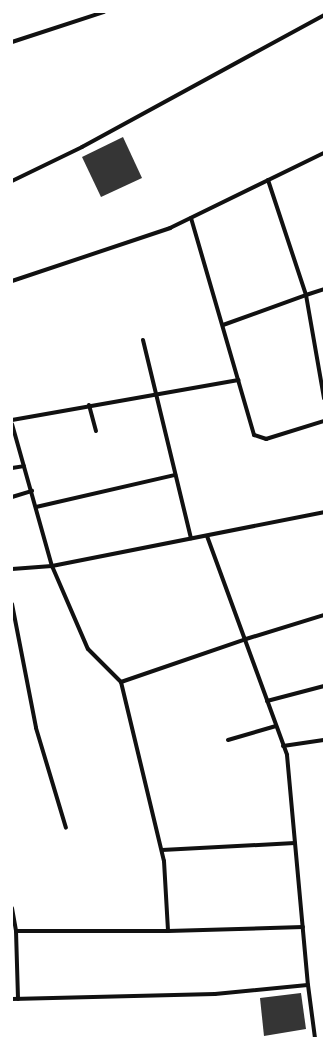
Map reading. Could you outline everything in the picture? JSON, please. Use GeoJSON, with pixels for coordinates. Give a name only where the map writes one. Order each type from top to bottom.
{"type":"FeatureCollection","features":[{"type":"Feature","properties":{"kind":"street"},"geometry":{"type":"LineString","coordinates":[[12,42],[93,14],[104,12]]}},
{"type":"Feature","properties":{"kind":"street"},"geometry":{"type":"LineString","coordinates":[[12,181],[82,147],[324,15]]}},
{"type":"Feature","properties":{"kind":"street"},"geometry":{"type":"LineString","coordinates":[[12,282],[170,228],[324,153]]}},
{"type":"Feature","properties":{"kind":"street"},"geometry":{"type":"LineString","coordinates":[[268,180],[306,295],[324,398]]}},
{"type":"Feature","properties":{"kind":"street"},"geometry":{"type":"LineString","coordinates":[[191,218],[253,430],[258,438],[266,439],[324,421]]}},
{"type":"Feature","properties":{"kind":"street"},"geometry":{"type":"LineString","coordinates":[[223,325],[324,289]]}},
{"type":"Feature","properties":{"kind":"street"},"geometry":{"type":"LineString","coordinates":[[143,340],[191,538]]}},
{"type":"Feature","properties":{"kind":"street"},"geometry":{"type":"LineString","coordinates":[[12,420],[156,393],[239,380]]}},
{"type":"Feature","properties":{"kind":"street"},"geometry":{"type":"LineString","coordinates":[[89,405],[96,431]]}},
{"type":"Feature","properties":{"kind":"street"},"geometry":{"type":"LineString","coordinates":[[12,424],[52,566],[88,649],[121,682],[162,850],[168,931]]}},
{"type":"Feature","properties":{"kind":"street"},"geometry":{"type":"LineString","coordinates":[[12,468],[24,466]]}},
{"type":"Feature","properties":{"kind":"street"},"geometry":{"type":"LineString","coordinates":[[36,507],[175,474]]}},
{"type":"Feature","properties":{"kind":"street"},"geometry":{"type":"LineString","coordinates":[[12,496],[32,491]]}},
{"type":"Feature","properties":{"kind":"street"},"geometry":{"type":"LineString","coordinates":[[12,569],[52,566],[324,512]]}},
{"type":"Feature","properties":{"kind":"street"},"geometry":{"type":"LineString","coordinates":[[207,536],[246,639],[287,755],[308,985],[315,1038]]}},
{"type":"Feature","properties":{"kind":"street"},"geometry":{"type":"LineString","coordinates":[[12,604],[36,728],[66,828]]}},
{"type":"Feature","properties":{"kind":"street"},"geometry":{"type":"LineString","coordinates":[[121,682],[246,639],[324,615]]}},
{"type":"Feature","properties":{"kind":"street"},"geometry":{"type":"LineString","coordinates":[[267,700],[324,686]]}},
{"type":"Feature","properties":{"kind":"street"},"geometry":{"type":"LineString","coordinates":[[228,740],[276,726]]}},
{"type":"Feature","properties":{"kind":"street"},"geometry":{"type":"LineString","coordinates":[[283,746],[324,740]]}},
{"type":"Feature","properties":{"kind":"street"},"geometry":{"type":"LineString","coordinates":[[162,850],[295,843]]}},
{"type":"Feature","properties":{"kind":"street"},"geometry":{"type":"LineString","coordinates":[[12,908],[16,931],[18,999]]}},
{"type":"Feature","properties":{"kind":"street"},"geometry":{"type":"LineString","coordinates":[[16,931],[168,931],[303,927]]}},
{"type":"Feature","properties":{"kind":"street"},"geometry":{"type":"LineString","coordinates":[[12,998],[215,994],[308,985]]}},
{"type":"Feature","properties":{"kind":"building"},"geometry":{"type":"Polygon","coordinates":[[[123,137],[142,178],[101,197],[82,157],[123,137]]]}},
{"type":"Feature","properties":{"kind":"building"},"geometry":{"type":"Polygon","coordinates":[[[301,993],[306,1029],[264,1036],[260,998],[301,993]]]}}]}
